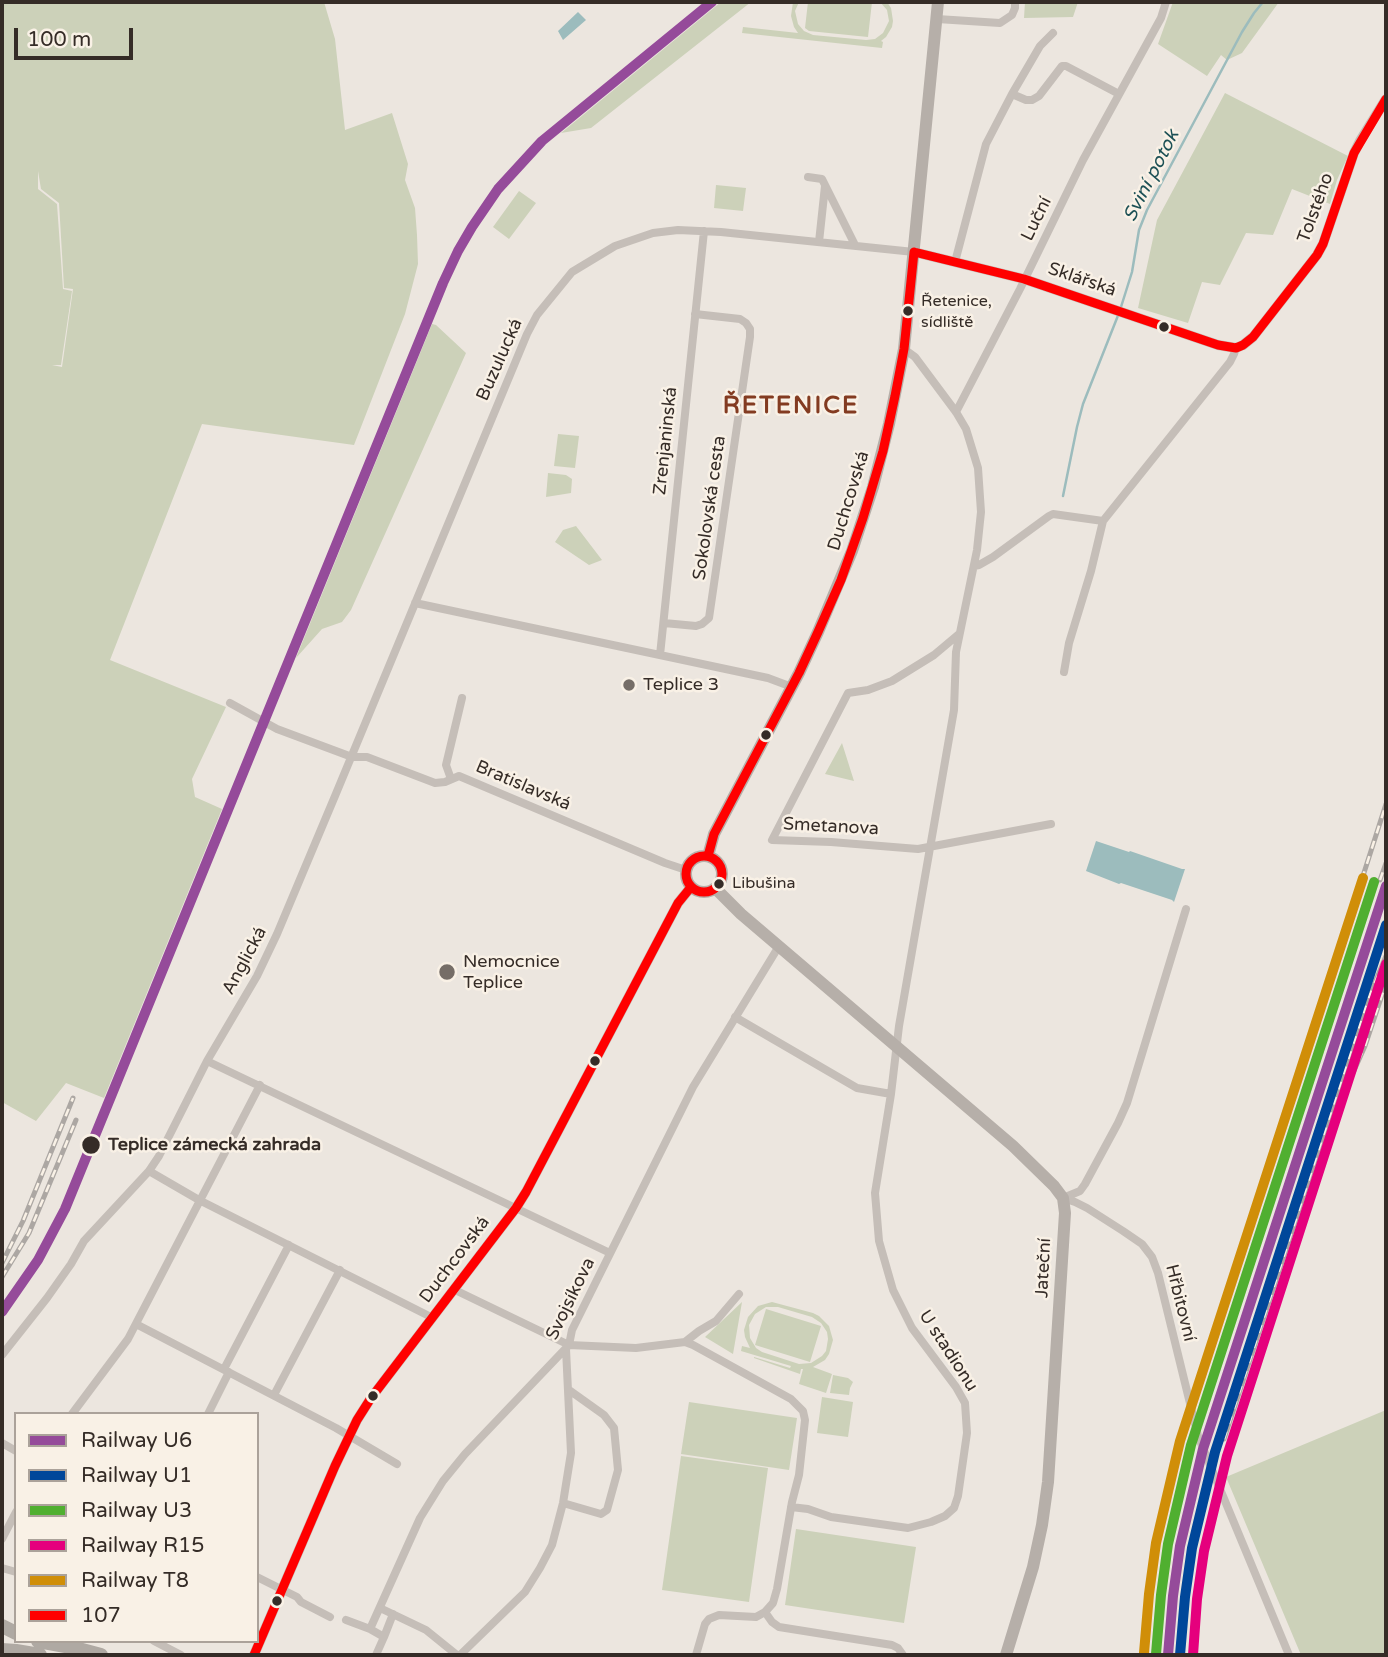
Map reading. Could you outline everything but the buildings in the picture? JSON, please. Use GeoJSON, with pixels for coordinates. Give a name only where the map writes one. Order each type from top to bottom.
{"type":"FeatureCollection","features":[{"type":"Feature","properties":{"kind":"highway"},"geometry":{"type":"LineString","coordinates":[[49,1643],[101,1655]]}},
{"type":"Feature","properties":{"kind":"highway"},"geometry":{"type":"LineString","coordinates":[[2,1650],[40,1655]]}},
{"type":"Feature","properties":{"kind":"main road","name":"Duchcovská"},"geometry":{"type":"LineString","coordinates":[[708,856],[714,834],[792,687],[830,607],[863,518],[883,451],[904,349],[938,2]]}},
{"type":"Feature","properties":{"kind":"main road"},"geometry":{"type":"LineString","coordinates":[[708,856],[715,859],[722,869],[722,875],[715,888],[702,892],[691,887],[686,870],[692,860],[708,856]]}},
{"type":"Feature","properties":{"kind":"main road"},"geometry":{"type":"LineString","coordinates":[[715,888],[727,902],[1013,1146],[1063,1198]]}},
{"type":"Feature","properties":{"kind":"main road","name":"Jateční"},"geometry":{"type":"LineString","coordinates":[[1006,1655],[1033,1567],[1048,1482],[1065,1213],[1063,1198]]}},
{"type":"Feature","properties":{"kind":"street"},"geometry":{"type":"LineString","coordinates":[[937,19],[1000,23],[1012,15],[1015,2]]}},
{"type":"Feature","properties":{"kind":"street","name":"Luční"},"geometry":{"type":"LineString","coordinates":[[957,412],[1083,160],[1161,18],[1166,2]]}},
{"type":"Feature","properties":{"kind":"street"},"geometry":{"type":"LineString","coordinates":[[955,262],[986,144],[1040,46],[1053,33]]}},
{"type":"Feature","properties":{"kind":"street"},"geometry":{"type":"LineString","coordinates":[[1013,94],[1032,100],[1039,96],[1062,66],[1119,94]]}},
{"type":"Feature","properties":{"kind":"street","name":"Tolstého"},"geometry":{"type":"LineString","coordinates":[[1236,348],[1253,337],[1317,256],[1354,153],[1386,99]]}},
{"type":"Feature","properties":{"kind":"street"},"geometry":{"type":"LineString","coordinates":[[808,177],[822,179],[855,245]]}},
{"type":"Feature","properties":{"kind":"street"},"geometry":{"type":"LineString","coordinates":[[819,242],[825,186]]}},
{"type":"Feature","properties":{"kind":"street","name":"Buzulucká"},"geometry":{"type":"LineString","coordinates":[[352,757],[527,334],[537,315],[572,272],[615,246],[653,233],[678,230],[914,252]]}},
{"type":"Feature","properties":{"kind":"street","name":"Zrenjaninská"},"geometry":{"type":"LineString","coordinates":[[660,655],[704,231]]}},
{"type":"Feature","properties":{"kind":"street","name":"Sklářská"},"geometry":{"type":"LineString","coordinates":[[914,252],[1024,279],[1218,345],[1236,348]]}},
{"type":"Feature","properties":{"kind":"street","name":"Sokolovská cesta"},"geometry":{"type":"LineString","coordinates":[[664,623],[696,626],[709,618],[750,337],[750,329],[740,319],[695,314]]}},
{"type":"Feature","properties":{"kind":"street"},"geometry":{"type":"LineString","coordinates":[[1064,671],[1102,521],[1230,362],[1236,348]]}},
{"type":"Feature","properties":{"kind":"street","name":"U stadionu"},"geometry":{"type":"LineString","coordinates":[[791,1507],[836,1518],[908,1528],[945,1516],[954,1508],[958,1496],[967,1433],[965,1403],[912,1328],[893,1290],[879,1241],[875,1193],[896,1046],[954,710],[956,652],[974,566],[981,512],[978,468],[966,429],[957,412],[915,357],[904,349]]}},
{"type":"Feature","properties":{"kind":"street"},"geometry":{"type":"LineString","coordinates":[[974,566],[993,557],[1048,516],[1058,514],[1102,521]]}},
{"type":"Feature","properties":{"kind":"street"},"geometry":{"type":"LineString","coordinates":[[415,603],[768,678],[792,687]]}},
{"type":"Feature","properties":{"kind":"street","name":"Smetanova"},"geometry":{"type":"LineString","coordinates":[[959,634],[934,655],[892,681],[868,690],[848,693],[772,840],[918,849],[1051,824]]}},
{"type":"Feature","properties":{"kind":"street"},"geometry":{"type":"LineString","coordinates":[[452,779],[446,765],[462,698]]}},
{"type":"Feature","properties":{"kind":"street","name":"Bratislavská"},"geometry":{"type":"LineString","coordinates":[[230,704],[278,729],[352,757],[367,757],[435,783],[459,776],[686,870]]}},
{"type":"Feature","properties":{"kind":"street","name":"Anglická"},"geometry":{"type":"LineString","coordinates":[[2,1355],[47,1298],[85,1241],[149,1171],[159,1156],[207,1061],[257,976],[352,757]]}},
{"type":"Feature","properties":{"kind":"street","name":"Duchcovská"},"geometry":{"type":"LineString","coordinates":[[259,1643],[348,1435],[372,1398],[516,1208],[678,903],[691,887]]}},
{"type":"Feature","properties":{"kind":"street"},"geometry":{"type":"LineString","coordinates":[[1063,1198],[1080,1191],[1127,1103],[1186,909]]}},
{"type":"Feature","properties":{"kind":"street","name":"Svojsíkova"},"geometry":{"type":"LineString","coordinates":[[370,1629],[420,1518],[443,1481],[465,1454],[568,1347],[572,1330],[693,1087],[779,946]]}},
{"type":"Feature","properties":{"kind":"street"},"geometry":{"type":"LineString","coordinates":[[735,1017],[857,1088],[891,1094]]}},
{"type":"Feature","properties":{"kind":"street"},"geometry":{"type":"LineString","coordinates":[[207,1061],[610,1253]]}},
{"type":"Feature","properties":{"kind":"street"},"geometry":{"type":"LineString","coordinates":[[73,1412],[128,1339],[260,1085]]}},
{"type":"Feature","properties":{"kind":"street"},"geometry":{"type":"LineString","coordinates":[[149,1171],[199,1200],[433,1318]]}},
{"type":"Feature","properties":{"kind":"street","name":"Hřbitovní"},"geometry":{"type":"LineString","coordinates":[[1063,1198],[1087,1208],[1123,1231],[1142,1244],[1152,1257],[1196,1430],[1289,1655]]}},
{"type":"Feature","properties":{"kind":"street"},"geometry":{"type":"LineString","coordinates":[[209,1412],[289,1245]]}},
{"type":"Feature","properties":{"kind":"street"},"geometry":{"type":"LineString","coordinates":[[274,1395],[340,1270]]}},
{"type":"Feature","properties":{"kind":"street"},"geometry":{"type":"LineString","coordinates":[[455,1290],[568,1347],[635,1348],[685,1342],[716,1321],[739,1294]]}},
{"type":"Feature","properties":{"kind":"street"},"geometry":{"type":"LineString","coordinates":[[136,1324],[274,1395],[397,1464]]}},
{"type":"Feature","properties":{"kind":"street"},"geometry":{"type":"LineString","coordinates":[[685,1342],[791,1399],[803,1411],[805,1420],[799,1475],[773,1603],[756,1617],[719,1615],[709,1619],[696,1655]]}},
{"type":"Feature","properties":{"kind":"street"},"geometry":{"type":"LineString","coordinates":[[380,1608],[426,1630],[459,1655],[525,1592],[552,1545],[563,1503],[571,1453],[568,1347]]}},
{"type":"Feature","properties":{"kind":"street"},"geometry":{"type":"LineString","coordinates":[[563,1503],[601,1514],[607,1510],[618,1470],[614,1427],[604,1415],[569,1390]]}},
{"type":"Feature","properties":{"kind":"street"},"geometry":{"type":"LineString","coordinates":[[2,1539],[14,1516]]}},
{"type":"Feature","properties":{"kind":"street"},"geometry":{"type":"LineString","coordinates":[[259,1578],[330,1617]]}},
{"type":"Feature","properties":{"kind":"street"},"geometry":{"type":"LineString","coordinates":[[765,1612],[772,1622],[779,1626],[892,1645],[902,1654]]}},
{"type":"Feature","properties":{"kind":"street"},"geometry":{"type":"LineString","coordinates":[[376,1655],[393,1614]]}},
{"type":"Feature","properties":{"kind":"street"},"geometry":{"type":"LineString","coordinates":[[346,1620],[384,1637]]}},
{"type":"Feature","properties":{"kind":"street"},"geometry":{"type":"LineString","coordinates":[[158,1643],[181,1655]]}},
{"type":"Feature","properties":{"kind":"green space"},"geometry":{"type":"Polygon","coordinates":[[[2,2],[324,2],[335,39],[345,130],[392,113],[408,164],[405,180],[415,208],[418,264],[405,314],[354,445],[202,424],[110,660],[226,707],[192,779],[195,797],[222,809],[104,1098],[66,1083],[36,1121],[2,1102],[2,2]],[[38,171],[38,189],[57,204],[63,289],[72,291],[61,365],[52,365],[62,367],[73,289],[64,288],[59,203],[41,189],[38,171]]]}},
{"type":"Feature","properties":{"kind":"green space"},"geometry":{"type":"Polygon","coordinates":[[[721,2],[751,2],[591,128],[561,133],[721,2]]]}},
{"type":"Feature","properties":{"kind":"green space"},"geometry":{"type":"Polygon","coordinates":[[[793,2],[799,2],[795,11],[798,24],[813,35],[875,39],[883,33],[889,21],[887,10],[880,2],[887,2],[891,8],[892,27],[881,41],[882,48],[742,33],[743,27],[798,33],[791,16],[793,2]]]}},
{"type":"Feature","properties":{"kind":"green space"},"geometry":{"type":"Polygon","coordinates":[[[808,2],[872,2],[868,37],[809,31],[805,28],[808,2]]]}},
{"type":"Feature","properties":{"kind":"green space"},"geometry":{"type":"Polygon","coordinates":[[[1025,2],[1078,2],[1073,17],[1024,18],[1025,2]]]}},
{"type":"Feature","properties":{"kind":"green space"},"geometry":{"type":"Polygon","coordinates":[[[1173,2],[1279,2],[1242,53],[1227,60],[1221,55],[1207,76],[1158,44],[1173,2]]]}},
{"type":"Feature","properties":{"kind":"green space"},"geometry":{"type":"Polygon","coordinates":[[[1225,93],[1348,156],[1330,204],[1292,189],[1273,235],[1246,233],[1220,285],[1202,282],[1188,323],[1138,308],[1157,220],[1225,93]]]}},
{"type":"Feature","properties":{"kind":"green space"},"geometry":{"type":"Polygon","coordinates":[[[716,185],[746,188],[743,211],[714,208],[716,185]]]}},
{"type":"Feature","properties":{"kind":"green space"},"geometry":{"type":"Polygon","coordinates":[[[519,191],[536,203],[509,239],[493,227],[519,191]]]}},
{"type":"Feature","properties":{"kind":"green space"},"geometry":{"type":"Polygon","coordinates":[[[432,324],[466,353],[351,610],[342,622],[322,629],[296,658],[432,324]]]}},
{"type":"Feature","properties":{"kind":"green space"},"geometry":{"type":"Polygon","coordinates":[[[558,434],[579,436],[575,468],[554,466],[558,434]]]}},
{"type":"Feature","properties":{"kind":"green space"},"geometry":{"type":"Polygon","coordinates":[[[548,473],[566,475],[572,479],[571,493],[546,497],[548,473]]]}},
{"type":"Feature","properties":{"kind":"green space"},"geometry":{"type":"Polygon","coordinates":[[[576,526],[602,560],[589,565],[555,542],[563,530],[576,526]]]}},
{"type":"Feature","properties":{"kind":"green space"},"geometry":{"type":"Polygon","coordinates":[[[842,743],[854,781],[825,774],[842,743]]]}},
{"type":"Feature","properties":{"kind":"green space"},"geometry":{"type":"Polygon","coordinates":[[[742,1302],[733,1354],[705,1337],[742,1302]]]}},
{"type":"Feature","properties":{"kind":"green space"},"geometry":{"type":"Polygon","coordinates":[[[772,1302],[813,1313],[829,1326],[833,1340],[829,1354],[825,1360],[813,1367],[832,1374],[826,1393],[799,1384],[803,1369],[800,1374],[754,1357],[790,1368],[791,1366],[741,1351],[742,1346],[750,1348],[744,1330],[748,1317],[758,1306],[772,1302]],[[766,1307],[755,1314],[749,1325],[750,1338],[756,1348],[799,1364],[811,1363],[822,1356],[826,1351],[828,1339],[821,1323],[812,1317],[778,1307],[766,1307]]]}},
{"type":"Feature","properties":{"kind":"green space"},"geometry":{"type":"Polygon","coordinates":[[[766,1309],[821,1326],[810,1362],[755,1345],[766,1309]]]}},
{"type":"Feature","properties":{"kind":"green space"},"geometry":{"type":"Polygon","coordinates":[[[833,1375],[848,1378],[853,1382],[849,1395],[830,1393],[833,1375]]]}},
{"type":"Feature","properties":{"kind":"green space"},"geometry":{"type":"Polygon","coordinates":[[[822,1397],[853,1402],[848,1437],[817,1433],[822,1397]]]}},
{"type":"Feature","properties":{"kind":"green space"},"geometry":{"type":"Polygon","coordinates":[[[689,1402],[797,1418],[789,1470],[681,1454],[689,1402]]]}},
{"type":"Feature","properties":{"kind":"green space"},"geometry":{"type":"Polygon","coordinates":[[[1386,1410],[1386,1655],[1301,1655],[1226,1477],[1386,1410]]]}},
{"type":"Feature","properties":{"kind":"green space"},"geometry":{"type":"Polygon","coordinates":[[[681,1456],[768,1468],[749,1602],[662,1590],[681,1456]]]}},
{"type":"Feature","properties":{"kind":"green space"},"geometry":{"type":"Polygon","coordinates":[[[796,1529],[916,1547],[904,1623],[785,1605],[796,1529]]]}},
{"type":"Feature","properties":{"kind":"water"},"geometry":{"type":"Polygon","coordinates":[[[578,12],[586,20],[563,40],[558,31],[578,12]]]}},
{"type":"Feature","properties":{"kind":"water"},"geometry":{"type":"Polygon","coordinates":[[[1096,841],[1185,869],[1174,902],[1086,871],[1096,841]]]}},
{"type":"Feature","properties":{"kind":"waterway","name":"Sviní potok"},"geometry":{"type":"LineString","coordinates":[[1121,307],[1132,272],[1139,230],[1147,210],[1242,32],[1263,2]]}},
{"type":"Feature","properties":{"kind":"waterway","name":"Sviní potok"},"geometry":{"type":"LineString","coordinates":[[1063,496],[1083,404],[1119,313]]}},
{"type":"Feature","properties":{"kind":"railway"},"geometry":{"type":"LineString","coordinates":[[1362,879],[1386,804]]}},
{"type":"Feature","properties":{"kind":"railway"},"geometry":{"type":"LineString","coordinates":[[1380,880],[1386,863]]}},
{"type":"Feature","properties":{"kind":"railway"},"geometry":{"type":"LineString","coordinates":[[1224,1439],[1367,1002],[1386,956]]}},
{"type":"Feature","properties":{"kind":"railway"},"geometry":{"type":"LineString","coordinates":[[1352,1075],[1365,1046],[1386,983]]}},
{"type":"Feature","properties":{"kind":"railway"},"geometry":{"type":"LineString","coordinates":[[2,1263],[23,1221],[73,1098]]}},
{"type":"Feature","properties":{"kind":"railway"},"geometry":{"type":"LineString","coordinates":[[2,1277],[29,1233],[76,1120]]}},
{"type":"Feature","properties":{"kind":"rail line","name":"U6"},"geometry":{"type":"LineString","coordinates":[[2,1312],[38,1260],[65,1209],[458,251],[498,189],[542,141],[712,2]]}},
{"type":"Feature","properties":{"kind":"rail line","name":"T8"},"geometry":{"type":"LineString","coordinates":[[1144,1653],[1156,1543],[1180,1441],[1363,878]]}},
{"type":"Feature","properties":{"kind":"rail line","name":"U3"},"geometry":{"type":"LineString","coordinates":[[1156,1654],[1168,1544],[1191,1445],[1374,882]]}},
{"type":"Feature","properties":{"kind":"rail line","name":"U6"},"geometry":{"type":"LineString","coordinates":[[1168,1655],[1180,1546],[1203,1449],[1386,886]]}},
{"type":"Feature","properties":{"kind":"rail line","name":"U1"},"geometry":{"type":"LineString","coordinates":[[1180,1655],[1192,1548],[1215,1452],[1386,925]]}},
{"type":"Feature","properties":{"kind":"rail line","name":"R15"},"geometry":{"type":"LineString","coordinates":[[1193,1655],[1204,1551],[1227,1456],[1386,964]]}},
{"type":"Feature","properties":{"kind":"transit line","name":"107"},"geometry":{"type":"LineString","coordinates":[[914,252],[1024,279],[1218,345],[1236,348],[1253,337],[1317,255],[1354,153],[1386,99]]}},
{"type":"Feature","properties":{"kind":"transit line","name":"107"},"geometry":{"type":"LineString","coordinates":[[708,856],[714,834],[818,632],[841,580],[863,518],[883,451],[895,396],[904,349],[914,252]]}},
{"type":"Feature","properties":{"kind":"transit line","name":"107"},"geometry":{"type":"LineString","coordinates":[[704,856],[717,861],[722,874],[717,887],[704,892],[691,887],[686,874],[691,861],[704,856]]}},
{"type":"Feature","properties":{"kind":"transit line","name":"107"},"geometry":{"type":"LineString","coordinates":[[254,1655],[357,1420],[516,1208],[678,903],[691,887]]}},
{"type":"Feature","properties":{"kind":"place","name":"Řetenice, sídliště"},"geometry":{"type":"Point","coordinates":[908,311]}},
{"type":"Feature","properties":{"kind":"place","name":"Teplice 3"},"geometry":{"type":"Point","coordinates":[629,685]}},
{"type":"Feature","properties":{"kind":"place","name":"Libušina"},"geometry":{"type":"Point","coordinates":[719,884]}},
{"type":"Feature","properties":{"kind":"place","name":"Nemocnice Teplice"},"geometry":{"type":"Point","coordinates":[447,972]}},
{"type":"Feature","properties":{"kind":"place","name":"Teplice zámecká zahrada"},"geometry":{"type":"Point","coordinates":[91,1145]}},
{"type":"Feature","properties":{"kind":"district","name":"ŘETENICE"},"geometry":{"type":"Point","coordinates":[791,407]}}]}
